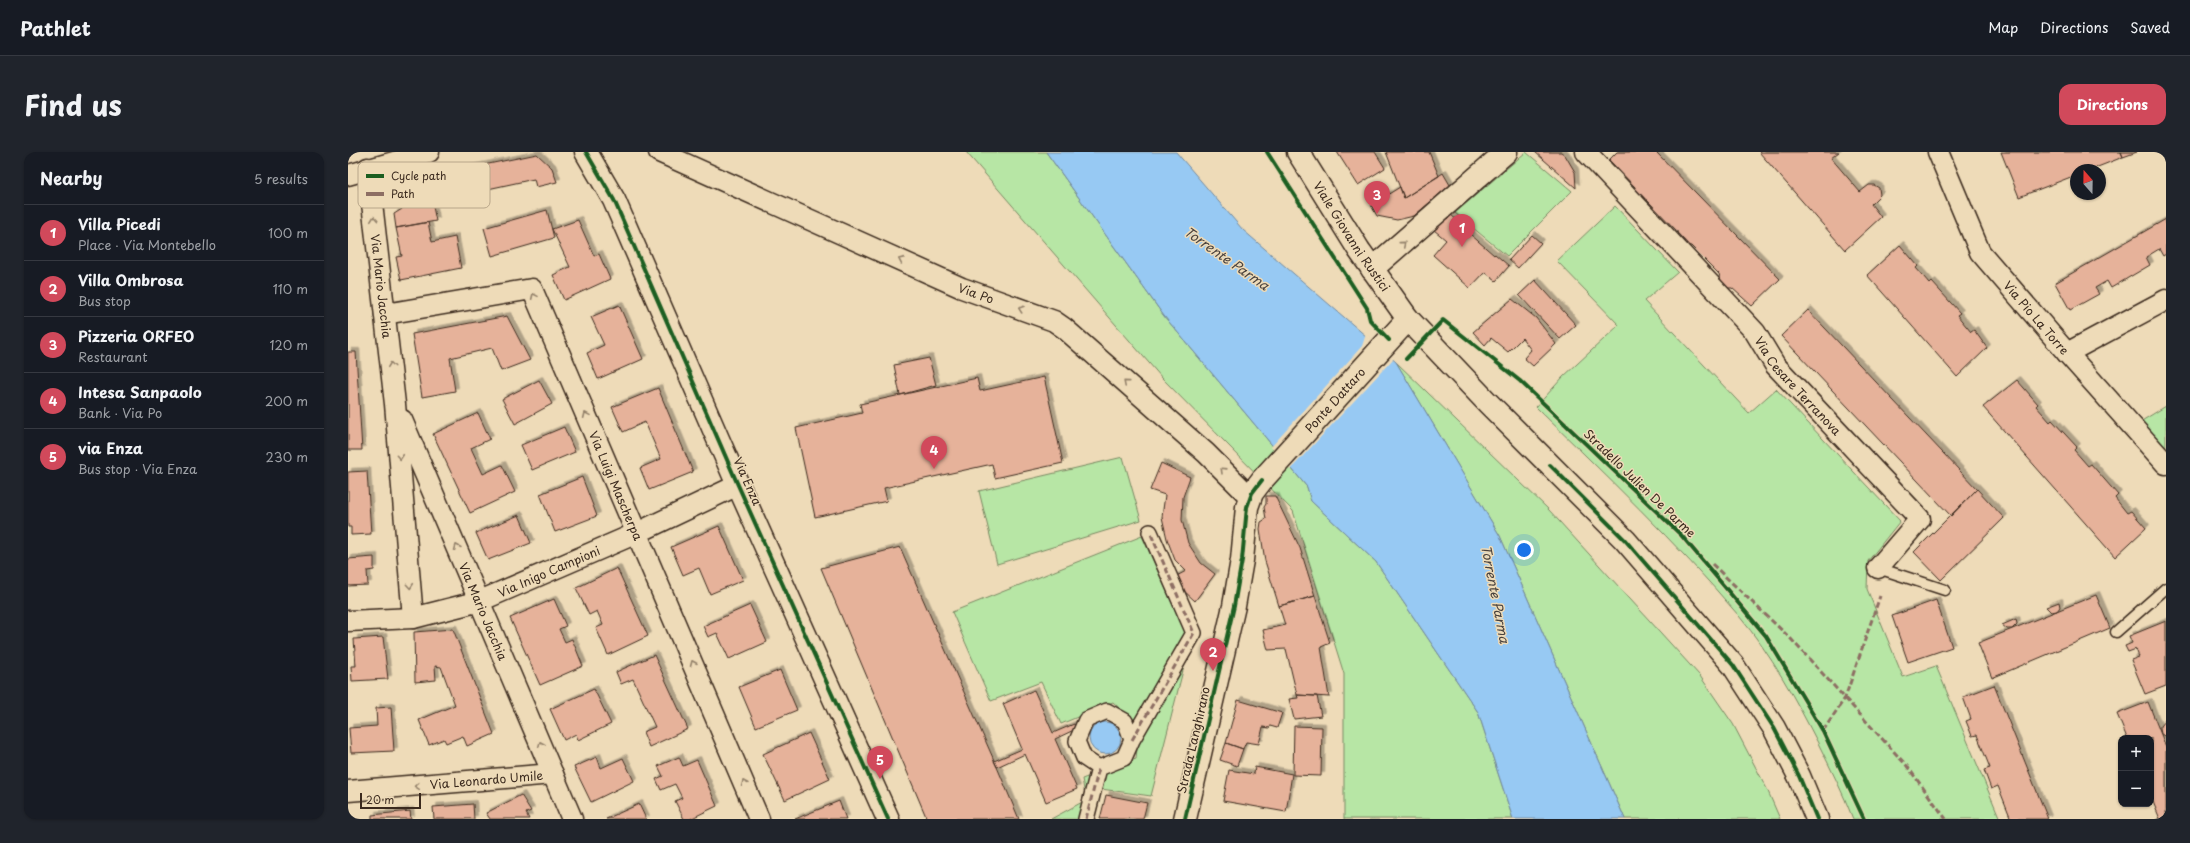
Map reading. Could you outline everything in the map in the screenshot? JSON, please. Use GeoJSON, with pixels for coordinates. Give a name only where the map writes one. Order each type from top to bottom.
{"type":"FeatureCollection","features":[{"type":"Feature","properties":{"kind":"street"},"geometry":{"type":"LineString","coordinates":[[391,162],[429,152]]}},
{"type":"Feature","properties":{"kind":"street","name":"Via Po"},"geometry":{"type":"LineString","coordinates":[[659,152],[962,288],[1054,321],[1064,328],[1188,437],[1256,489]]}},
{"type":"Feature","properties":{"kind":"street","name":"Viale Giovanni Rustici"},"geometry":{"type":"LineString","coordinates":[[1298,152],[1372,269],[1408,319],[1488,403],[1625,540],[1733,665],[1774,728],[1799,776],[1817,819]]}},
{"type":"Feature","properties":{"kind":"street"},"geometry":{"type":"LineString","coordinates":[[1372,269],[1506,152]]}},
{"type":"Feature","properties":{"kind":"street","name":"Via Cesare Terranova"},"geometry":{"type":"LineString","coordinates":[[1586,152],[1755,332],[1774,365],[1920,519],[1878,568]]}},
{"type":"Feature","properties":{"kind":"street","name":"Via Pio La Torre"},"geometry":{"type":"LineString","coordinates":[[1938,152],[1980,252],[2067,353],[2166,464]]}},
{"type":"Feature","properties":{"kind":"street","name":"Via Enza"},"geometry":{"type":"LineString","coordinates":[[590,154],[614,200],[738,485],[888,819]]}},
{"type":"Feature","properties":{"kind":"street"},"geometry":{"type":"LineString","coordinates":[[348,175],[358,172]]}},
{"type":"Feature","properties":{"kind":"street","name":"Via Mario Jacchia"},"geometry":{"type":"LineString","coordinates":[[372,208],[395,404],[413,618]]}},
{"type":"Feature","properties":{"kind":"street","name":"Via Luigi Mascherpa"},"geometry":{"type":"LineString","coordinates":[[384,314],[532,289],[759,819]]}},
{"type":"Feature","properties":{"kind":"street"},"geometry":{"type":"LineString","coordinates":[[2067,353],[2166,300]]}},
{"type":"Feature","properties":{"kind":"street","name":"Ponte Dattaro"},"geometry":{"type":"LineString","coordinates":[[1256,489],[1408,319]]}},
{"type":"Feature","properties":{"kind":"street","name":"Via Mario Jacchia"},"geometry":{"type":"LineString","coordinates":[[395,404],[572,819]]}},
{"type":"Feature","properties":{"kind":"street","name":"Via Inigo Campioni"},"geometry":{"type":"LineString","coordinates":[[348,621],[413,618],[480,601],[637,533],[738,485]]}},
{"type":"Feature","properties":{"kind":"street","name":"Strada Langhirano"},"geometry":{"type":"LineString","coordinates":[[1185,819],[1234,606],[1242,560],[1246,512],[1256,489]]}},
{"type":"Feature","properties":{"kind":"street"},"geometry":{"type":"LineString","coordinates":[[1098,768],[1124,758],[1132,740],[1194,633],[1150,532]]}},
{"type":"Feature","properties":{"kind":"street"},"geometry":{"type":"LineString","coordinates":[[1098,768],[1084,758],[1077,741],[1086,720],[1107,711],[1125,721],[1132,740]]}},
{"type":"Feature","properties":{"kind":"street"},"geometry":{"type":"LineString","coordinates":[[1086,819],[1098,768]]}},
{"type":"Feature","properties":{"kind":"street","name":"Via Leonardo Umile"},"geometry":{"type":"LineString","coordinates":[[348,791],[553,774]]}},
{"type":"Feature","properties":{"kind":"lane","name":"Via Cesare Terranova"},"geometry":{"type":"LineString","coordinates":[[1878,568],[1945,590]]}},
{"type":"Feature","properties":{"kind":"lane"},"geometry":{"type":"LineString","coordinates":[[2116,632],[2166,588]]}},
{"type":"Feature","properties":{"kind":"green space"},"geometry":{"type":"Polygon","coordinates":[[[966,152],[1046,152],[1164,316],[1307,487],[1311,501],[1376,562],[1478,712],[1513,819],[1344,819],[1344,674],[1293,511],[1162,378],[966,152]]]}},
{"type":"Feature","properties":{"kind":"green space"},"geometry":{"type":"Polygon","coordinates":[[[1526,152],[1572,191],[1507,256],[1455,213],[1526,152]]]}},
{"type":"Feature","properties":{"kind":"green space"},"geometry":{"type":"Polygon","coordinates":[[[1615,206],[1678,272],[1644,301],[1749,413],[1776,389],[1900,521],[1868,561],[1867,589],[1903,677],[1936,666],[2000,819],[1853,819],[1819,745],[1801,711],[1762,646],[1751,631],[1715,589],[1665,535],[1536,407],[1563,377],[1619,325],[1557,261],[1615,206]]]}},
{"type":"Feature","properties":{"kind":"green space"},"geometry":{"type":"Polygon","coordinates":[[[1396,362],[1549,510],[1700,676],[1733,724],[1767,789],[1780,819],[1625,819],[1500,536],[1396,362]]]}},
{"type":"Feature","properties":{"kind":"green space"},"geometry":{"type":"Polygon","coordinates":[[[2166,406],[2166,451],[2140,422],[2166,406]]]}},
{"type":"Feature","properties":{"kind":"green space"},"geometry":{"type":"Polygon","coordinates":[[[1123,457],[1141,520],[997,564],[979,491],[1123,457]]]}},
{"type":"Feature","properties":{"kind":"green space"},"geometry":{"type":"Polygon","coordinates":[[[1142,536],[1190,643],[1151,796],[1101,789],[1089,819],[1051,819],[1086,800],[1082,779],[1136,759],[1139,727],[1113,702],[1061,724],[1041,682],[991,701],[952,612],[1142,536]]]}},
{"type":"Feature","properties":{"kind":"water","name":"Torrente Parma"},"geometry":{"type":"Polygon","coordinates":[[[1046,152],[1176,152],[1243,230],[1396,362],[1500,536],[1625,819],[1513,819],[1478,712],[1376,562],[1311,501],[1307,487],[1164,316],[1046,152]]]}},
{"type":"Feature","properties":{"kind":"water"},"geometry":{"type":"Polygon","coordinates":[[[1105,722],[1114,725],[1118,729],[1121,738],[1118,747],[1114,751],[1105,754],[1096,751],[1092,747],[1089,738],[1092,729],[1096,725],[1105,722]]]}},
{"type":"Feature","properties":{"kind":"pier"},"geometry":{"type":"Polygon","coordinates":[[[1366,334],[1394,358],[1290,470],[1271,447],[1362,346],[1366,334]]]}},
{"type":"Feature","properties":{"kind":"building"},"geometry":{"type":"Polygon","coordinates":[[[1337,152],[1375,152],[1385,168],[1358,185],[1337,152]]]}},
{"type":"Feature","properties":{"kind":"building"},"geometry":{"type":"Polygon","coordinates":[[[1386,152],[1429,152],[1439,176],[1404,198],[1386,152]]]}},
{"type":"Feature","properties":{"kind":"building"},"geometry":{"type":"Polygon","coordinates":[[[1535,152],[1561,152],[1565,155],[1575,172],[1576,188],[1535,152]]]}},
{"type":"Feature","properties":{"kind":"building"},"geometry":{"type":"Polygon","coordinates":[[[1617,152],[1656,152],[1780,279],[1752,306],[1732,288],[1726,288],[1722,284],[1719,274],[1691,246],[1685,245],[1678,237],[1677,231],[1647,200],[1640,199],[1635,192],[1635,187],[1609,160],[1617,152]]]}},
{"type":"Feature","properties":{"kind":"building"},"geometry":{"type":"Polygon","coordinates":[[[1759,152],[1839,152],[1831,158],[1860,192],[1869,185],[1874,185],[1879,188],[1880,195],[1871,204],[1881,217],[1845,250],[1759,152]]]}},
{"type":"Feature","properties":{"kind":"building"},"geometry":{"type":"Polygon","coordinates":[[[2001,152],[2121,152],[2123,157],[2105,164],[2070,164],[2070,177],[2019,197],[2001,152]]]}},
{"type":"Feature","properties":{"kind":"building"},"geometry":{"type":"Polygon","coordinates":[[[2121,152],[2137,152],[2123,157],[2121,152]]]}},
{"type":"Feature","properties":{"kind":"building"},"geometry":{"type":"Polygon","coordinates":[[[537,154],[552,168],[557,182],[536,187],[534,179],[490,189],[490,164],[537,154]]]}},
{"type":"Feature","properties":{"kind":"building"},"geometry":{"type":"Polygon","coordinates":[[[1443,173],[1450,185],[1414,216],[1397,220],[1377,216],[1371,205],[1400,187],[1404,198],[1443,173]]]}},
{"type":"Feature","properties":{"kind":"building"},"geometry":{"type":"Polygon","coordinates":[[[433,208],[436,221],[396,228],[394,214],[402,209],[433,208]]]}},
{"type":"Feature","properties":{"kind":"building"},"geometry":{"type":"Polygon","coordinates":[[[547,210],[554,238],[492,256],[484,228],[547,210]]]}},
{"type":"Feature","properties":{"kind":"building"},"geometry":{"type":"Polygon","coordinates":[[[1449,213],[1463,226],[1462,227],[1509,266],[1496,281],[1485,272],[1470,288],[1433,255],[1446,240],[1434,230],[1449,213]]]}},
{"type":"Feature","properties":{"kind":"building"},"geometry":{"type":"Polygon","coordinates":[[[2166,219],[2166,254],[2163,256],[2159,249],[2146,257],[2150,265],[2111,288],[2107,281],[2095,288],[2099,294],[2070,310],[2055,283],[2166,219]]]}},
{"type":"Feature","properties":{"kind":"building"},"geometry":{"type":"Polygon","coordinates":[[[578,220],[594,256],[599,254],[610,279],[564,300],[553,275],[570,267],[552,229],[578,220]]]}},
{"type":"Feature","properties":{"kind":"building"},"geometry":{"type":"Polygon","coordinates":[[[428,222],[432,242],[455,237],[461,268],[401,280],[396,257],[402,256],[396,228],[428,222]]]}},
{"type":"Feature","properties":{"kind":"building"},"geometry":{"type":"Polygon","coordinates":[[[1532,235],[1541,243],[1518,268],[1509,260],[1532,235]]]}},
{"type":"Feature","properties":{"kind":"building"},"geometry":{"type":"Polygon","coordinates":[[[1900,245],[1918,266],[1916,268],[1930,284],[1932,282],[1960,313],[1957,315],[1971,332],[1974,330],[1987,348],[1957,377],[1867,275],[1900,245]]]}},
{"type":"Feature","properties":{"kind":"building"},"geometry":{"type":"Polygon","coordinates":[[[1535,280],[1576,325],[1560,339],[1519,295],[1535,280]]]}},
{"type":"Feature","properties":{"kind":"building"},"geometry":{"type":"Polygon","coordinates":[[[1512,299],[1536,318],[1556,344],[1533,366],[1524,358],[1531,350],[1522,338],[1508,352],[1491,338],[1485,345],[1473,332],[1512,299]]]}},
{"type":"Feature","properties":{"kind":"building"},"geometry":{"type":"Polygon","coordinates":[[[619,305],[643,359],[598,379],[587,353],[604,345],[591,317],[619,305]]]}},
{"type":"Feature","properties":{"kind":"building"},"geometry":{"type":"Polygon","coordinates":[[[1808,310],[1977,489],[1951,516],[1781,336],[1808,310]]]}},
{"type":"Feature","properties":{"kind":"building"},"geometry":{"type":"Polygon","coordinates":[[[507,316],[530,360],[501,371],[492,348],[450,358],[455,391],[422,397],[412,334],[507,316]]]}},
{"type":"Feature","properties":{"kind":"building"},"geometry":{"type":"Polygon","coordinates":[[[348,352],[356,352],[362,450],[348,450],[348,352]]]}},
{"type":"Feature","properties":{"kind":"building"},"geometry":{"type":"Polygon","coordinates":[[[929,358],[936,385],[900,395],[894,365],[929,358]]]}},
{"type":"Feature","properties":{"kind":"building"},"geometry":{"type":"Polygon","coordinates":[[[1044,377],[1063,463],[995,478],[992,464],[884,488],[887,501],[815,517],[796,428],[862,413],[860,404],[977,378],[980,391],[1044,377]]]}},
{"type":"Feature","properties":{"kind":"building"},"geometry":{"type":"Polygon","coordinates":[[[539,380],[552,404],[515,424],[502,399],[539,380]]]}},
{"type":"Feature","properties":{"kind":"building"},"geometry":{"type":"Polygon","coordinates":[[[2017,380],[2038,404],[2036,406],[2050,422],[2052,420],[2077,447],[2074,450],[2088,466],[2091,464],[2118,495],[2115,498],[2127,513],[2131,511],[2146,528],[2115,557],[1983,407],[2017,380]]]}},
{"type":"Feature","properties":{"kind":"building"},"geometry":{"type":"Polygon","coordinates":[[[658,388],[693,472],[649,490],[640,468],[661,459],[645,422],[623,432],[612,407],[658,388]]]}},
{"type":"Feature","properties":{"kind":"building"},"geometry":{"type":"Polygon","coordinates":[[[478,413],[490,439],[471,448],[483,474],[502,465],[515,492],[470,513],[433,434],[478,413]]]}},
{"type":"Feature","properties":{"kind":"building"},"geometry":{"type":"Polygon","coordinates":[[[564,427],[575,452],[532,470],[521,445],[564,427]]]}},
{"type":"Feature","properties":{"kind":"building"},"geometry":{"type":"Polygon","coordinates":[[[1161,463],[1190,477],[1183,497],[1182,520],[1188,543],[1201,563],[1215,574],[1195,601],[1171,579],[1186,571],[1175,560],[1167,539],[1162,517],[1165,495],[1150,490],[1161,463]]]}},
{"type":"Feature","properties":{"kind":"building"},"geometry":{"type":"Polygon","coordinates":[[[367,471],[371,534],[351,535],[351,527],[348,527],[348,472],[367,471]]]}},
{"type":"Feature","properties":{"kind":"building"},"geometry":{"type":"Polygon","coordinates":[[[582,477],[597,516],[555,532],[540,494],[582,477]]]}},
{"type":"Feature","properties":{"kind":"building"},"geometry":{"type":"Polygon","coordinates":[[[1977,489],[2004,518],[1941,580],[1914,552],[1977,489]]]}},
{"type":"Feature","properties":{"kind":"building"},"geometry":{"type":"Polygon","coordinates":[[[1266,496],[1275,496],[1300,548],[1315,596],[1279,606],[1265,561],[1260,529],[1261,522],[1266,519],[1264,507],[1266,504],[1266,496]]]}},
{"type":"Feature","properties":{"kind":"building"},"geometry":{"type":"Polygon","coordinates":[[[519,515],[531,543],[488,560],[476,533],[519,515]]]}},
{"type":"Feature","properties":{"kind":"building"},"geometry":{"type":"Polygon","coordinates":[[[719,526],[743,580],[710,594],[699,568],[683,575],[671,547],[719,526]]]}},
{"type":"Feature","properties":{"kind":"building"},"geometry":{"type":"Polygon","coordinates":[[[900,547],[1019,819],[927,819],[821,568],[900,547]]]}},
{"type":"Feature","properties":{"kind":"building"},"geometry":{"type":"Polygon","coordinates":[[[374,557],[374,570],[367,571],[368,585],[348,586],[348,559],[374,557]]]}},
{"type":"Feature","properties":{"kind":"building"},"geometry":{"type":"Polygon","coordinates":[[[617,568],[648,636],[608,655],[596,628],[603,625],[597,611],[589,615],[576,588],[617,568]]]}},
{"type":"Feature","properties":{"kind":"building"},"geometry":{"type":"Polygon","coordinates":[[[2096,595],[2110,628],[1992,678],[1978,643],[2096,595]]]}},
{"type":"Feature","properties":{"kind":"building"},"geometry":{"type":"Polygon","coordinates":[[[1315,596],[1330,643],[1321,647],[1329,697],[1297,695],[1286,649],[1268,650],[1263,630],[1285,625],[1279,606],[1315,596]]]}},
{"type":"Feature","properties":{"kind":"building"},"geometry":{"type":"Polygon","coordinates":[[[554,599],[566,626],[559,629],[565,642],[572,639],[583,666],[540,685],[510,618],[554,599]]]}},
{"type":"Feature","properties":{"kind":"building"},"geometry":{"type":"Polygon","coordinates":[[[1936,600],[1952,647],[1908,662],[1892,616],[1936,600]]]}},
{"type":"Feature","properties":{"kind":"building"},"geometry":{"type":"Polygon","coordinates":[[[2059,602],[2060,607],[2057,611],[2051,612],[2046,607],[2059,602]]]}},
{"type":"Feature","properties":{"kind":"building"},"geometry":{"type":"Polygon","coordinates":[[[750,605],[767,642],[729,659],[717,633],[708,637],[703,626],[750,605]]]}},
{"type":"Feature","properties":{"kind":"building"},"geometry":{"type":"Polygon","coordinates":[[[2016,619],[2017,624],[2012,629],[2007,629],[2002,625],[2016,619]]]}},
{"type":"Feature","properties":{"kind":"building"},"geometry":{"type":"Polygon","coordinates":[[[2166,621],[2166,686],[2145,694],[2131,660],[2139,657],[2136,649],[2128,652],[2125,646],[2132,643],[2129,636],[2166,621]]]}},
{"type":"Feature","properties":{"kind":"building"},"geometry":{"type":"Polygon","coordinates":[[[453,629],[494,734],[467,746],[463,736],[446,743],[444,739],[429,745],[419,720],[455,705],[441,667],[435,666],[436,680],[415,682],[414,632],[453,629]]]}},
{"type":"Feature","properties":{"kind":"building"},"geometry":{"type":"Polygon","coordinates":[[[383,637],[388,679],[352,681],[351,666],[356,666],[354,639],[383,637]]]}},
{"type":"Feature","properties":{"kind":"building"},"geometry":{"type":"Polygon","coordinates":[[[654,655],[688,729],[649,747],[643,732],[655,727],[633,679],[621,684],[616,672],[654,655]]]}},
{"type":"Feature","properties":{"kind":"building"},"geometry":{"type":"Polygon","coordinates":[[[780,670],[797,710],[756,727],[739,687],[780,670]]]}},
{"type":"Feature","properties":{"kind":"building"},"geometry":{"type":"Polygon","coordinates":[[[1994,685],[2048,819],[2011,819],[1998,786],[1991,789],[1984,770],[1990,768],[1977,735],[1972,736],[1966,721],[1971,719],[1963,697],[1994,685]]]}},
{"type":"Feature","properties":{"kind":"building"},"geometry":{"type":"Polygon","coordinates":[[[594,689],[611,724],[578,740],[576,734],[564,740],[550,709],[594,689]]]}},
{"type":"Feature","properties":{"kind":"building"},"geometry":{"type":"Polygon","coordinates":[[[1034,690],[1053,733],[1074,724],[1076,729],[1055,739],[1077,789],[1046,802],[1025,754],[997,767],[994,761],[1022,749],[1003,704],[1034,690]]]}},
{"type":"Feature","properties":{"kind":"building"},"geometry":{"type":"Polygon","coordinates":[[[1297,695],[1317,696],[1321,716],[1294,719],[1289,699],[1298,698],[1297,695]]]}},
{"type":"Feature","properties":{"kind":"building"},"geometry":{"type":"Polygon","coordinates":[[[1238,700],[1282,713],[1277,728],[1270,726],[1269,728],[1263,727],[1259,744],[1246,742],[1243,749],[1226,743],[1238,700]]]}},
{"type":"Feature","properties":{"kind":"building"},"geometry":{"type":"Polygon","coordinates":[[[2148,702],[2166,747],[2166,819],[2160,819],[2154,804],[2154,735],[2126,735],[2117,714],[2148,702]]]}},
{"type":"Feature","properties":{"kind":"building"},"geometry":{"type":"Polygon","coordinates":[[[391,707],[394,751],[351,753],[349,728],[377,726],[376,708],[391,707]]]}},
{"type":"Feature","properties":{"kind":"building"},"geometry":{"type":"Polygon","coordinates":[[[2165,720],[2166,737],[2161,734],[2160,729],[2160,726],[2165,720]]]}},
{"type":"Feature","properties":{"kind":"building"},"geometry":{"type":"Polygon","coordinates":[[[1294,726],[1322,727],[1321,776],[1293,775],[1294,726]]]}},
{"type":"Feature","properties":{"kind":"building"},"geometry":{"type":"Polygon","coordinates":[[[809,733],[830,779],[785,800],[763,754],[809,733]]]}},
{"type":"Feature","properties":{"kind":"building"},"geometry":{"type":"Polygon","coordinates":[[[1226,743],[1243,749],[1237,766],[1220,760],[1226,743]]]}},
{"type":"Feature","properties":{"kind":"building"},"geometry":{"type":"Polygon","coordinates":[[[597,757],[601,768],[623,758],[634,781],[591,802],[574,767],[597,757]]]}},
{"type":"Feature","properties":{"kind":"building"},"geometry":{"type":"Polygon","coordinates":[[[679,757],[683,766],[697,760],[717,806],[690,819],[684,819],[675,801],[682,798],[675,784],[661,790],[656,779],[663,776],[658,766],[679,757]]]}},
{"type":"Feature","properties":{"kind":"building"},"geometry":{"type":"Polygon","coordinates":[[[1255,767],[1292,774],[1286,812],[1223,801],[1229,770],[1254,774],[1255,767]]]}},
{"type":"Feature","properties":{"kind":"building"},"geometry":{"type":"Polygon","coordinates":[[[521,795],[531,811],[526,813],[529,819],[490,819],[486,813],[521,795]]]}},
{"type":"Feature","properties":{"kind":"building"},"geometry":{"type":"Polygon","coordinates":[[[1106,795],[1147,803],[1143,819],[1100,819],[1106,795]]]}},
{"type":"Feature","properties":{"kind":"building"},"geometry":{"type":"Polygon","coordinates":[[[839,801],[846,819],[795,819],[839,801]]]}},
{"type":"Feature","properties":{"kind":"building"},"geometry":{"type":"Polygon","coordinates":[[[473,804],[474,819],[434,819],[433,807],[473,804]]]}},
{"type":"Feature","properties":{"kind":"building"},"geometry":{"type":"Polygon","coordinates":[[[639,804],[646,819],[606,819],[639,804]]]}},
{"type":"Feature","properties":{"kind":"building"},"geometry":{"type":"Polygon","coordinates":[[[410,811],[411,819],[372,819],[372,815],[410,811]]]}},
{"type":"Feature","properties":{"kind":"marked path"},"geometry":{"type":"LineString","coordinates":[[1132,740],[1194,633],[1150,532]]}},
{"type":"Feature","properties":{"kind":"marked path"},"geometry":{"type":"LineString","coordinates":[[1712,564],[1790,638],[1907,766],[1946,819]]}},
{"type":"Feature","properties":{"kind":"marked path"},"geometry":{"type":"LineString","coordinates":[[1823,731],[1845,698],[1880,596]]}},
{"type":"Feature","properties":{"kind":"marked path"},"geometry":{"type":"LineString","coordinates":[[1086,819],[1099,768]]}},
{"type":"Feature","properties":{"kind":"cycle path"},"geometry":{"type":"LineString","coordinates":[[586,152],[614,200],[738,485],[888,819]]}},
{"type":"Feature","properties":{"kind":"cycle path"},"geometry":{"type":"LineString","coordinates":[[1267,152],[1367,308],[1370,320],[1389,340]]}},
{"type":"Feature","properties":{"kind":"cycle path","name":"Stradello Julien De Parme"},"geometry":{"type":"LineString","coordinates":[[1406,359],[1443,320],[1520,381],[1681,535],[1766,636],[1823,731],[1864,819]]}},
{"type":"Feature","properties":{"kind":"cycle path"},"geometry":{"type":"LineString","coordinates":[[1550,465],[1625,540],[1733,665],[1774,728],[1799,776],[1817,819]]}},
{"type":"Feature","properties":{"kind":"cycle path"},"geometry":{"type":"LineString","coordinates":[[1185,819],[1234,606],[1242,560],[1247,507],[1252,493],[1262,480]]}},
{"type":"Feature","properties":{"kind":"place","name":"Pizzeria ORFEO"},"geometry":{"type":"Point","coordinates":[1377,214]}},
{"type":"Feature","properties":{"kind":"place","name":"Villa Picedi"},"geometry":{"type":"Point","coordinates":[1462,247]}},
{"type":"Feature","properties":{"kind":"place","name":"Intesa Sanpaolo"},"geometry":{"type":"Point","coordinates":[934,469]}},
{"type":"Feature","properties":{"kind":"place","name":"Villa Ombrosa"},"geometry":{"type":"Point","coordinates":[1213,671]}},
{"type":"Feature","properties":{"kind":"place","name":"via Enza"},"geometry":{"type":"Point","coordinates":[880,779]}}]}
